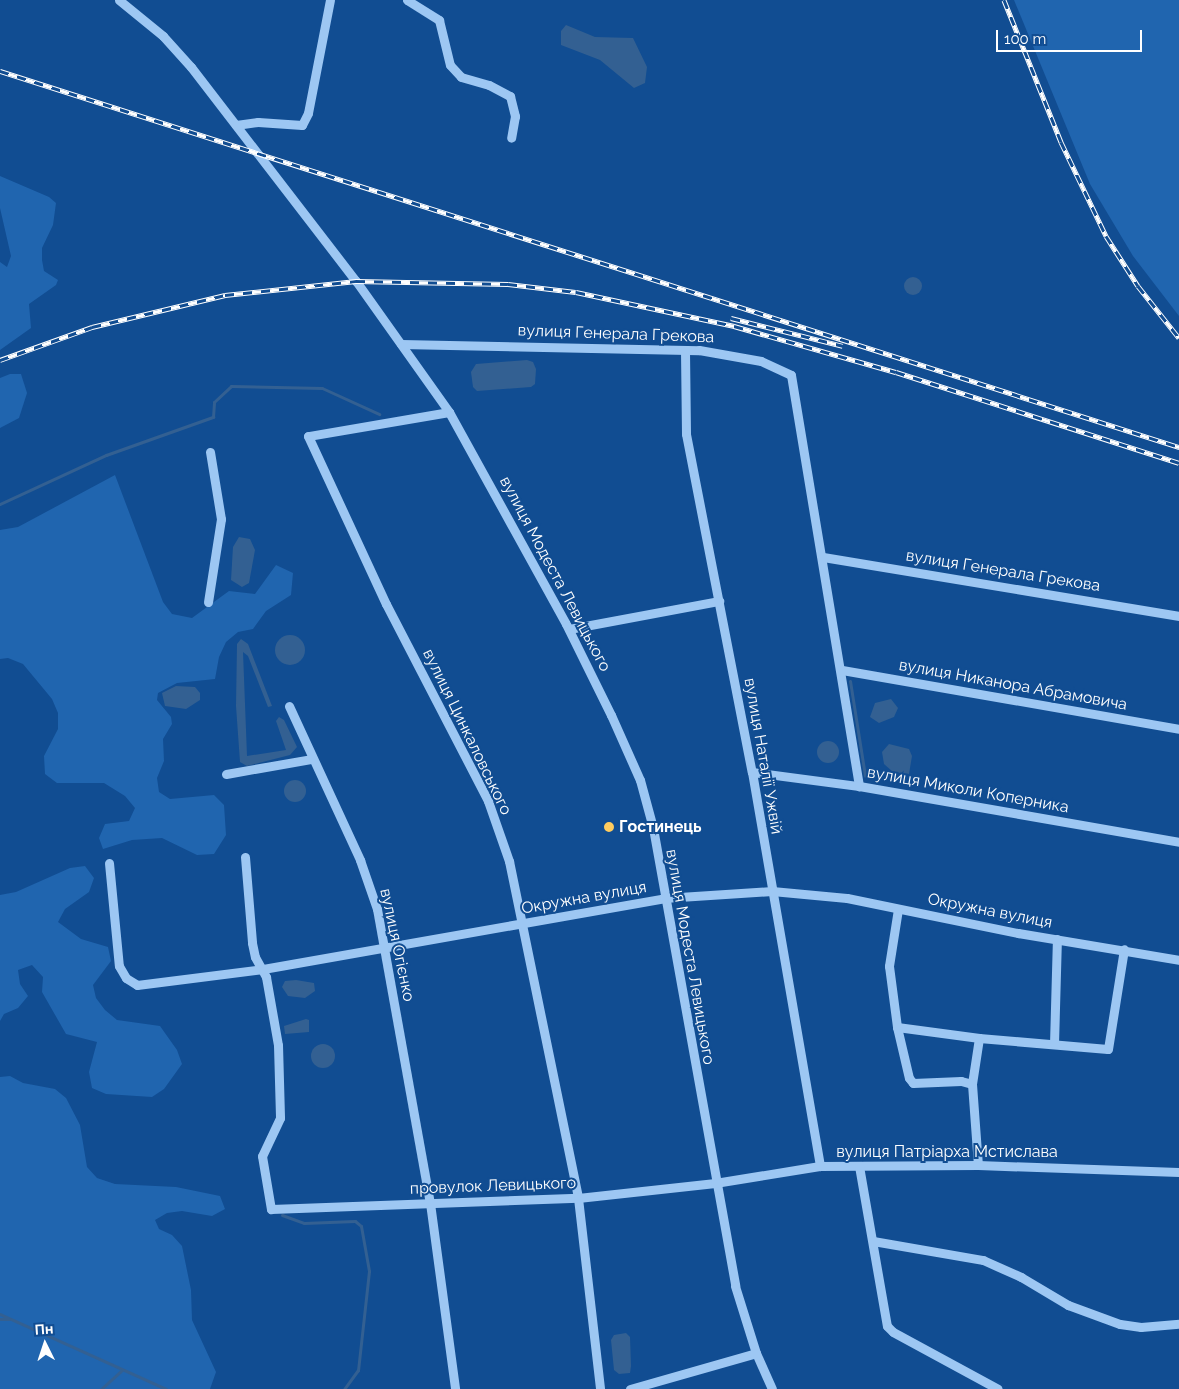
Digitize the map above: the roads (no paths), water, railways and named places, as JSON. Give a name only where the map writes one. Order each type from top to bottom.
[{"type":"street","points":[[119,0],[163,36],[236,125],[258,122],[302,124],[308,113],[330,0]]},
{"type":"street","points":[[408,0],[439,20],[450,65],[461,77],[489,85],[510,96],[515,116],[511,138]]},
{"type":"street","name":"вулиця Модеста Левицького","points":[[236,125],[402,344],[449,412],[569,629],[640,780],[652,828],[735,1286],[756,1352],[772,1389]]},
{"type":"street","name":"вулиця Генерала Грекова","points":[[402,344],[441,342],[698,350],[762,361],[791,375],[842,670],[859,786]]},
{"type":"street","name":"вулиця Наталії Ужвій","points":[[685,351],[686,434],[752,772],[820,1166]]},
{"type":"street","name":"вулиця Цинкаловського","points":[[449,412],[308,436],[386,604],[488,801],[508,861],[524,924],[578,1198],[600,1389]]},
{"type":"street","points":[[208,602],[221,519],[210,452]]},
{"type":"street","name":"вулиця Генерала Грекова","points":[[823,557],[1179,616]]},
{"type":"street","points":[[569,629],[718,601]]},
{"type":"street","name":"вулиця Никанора Абрамовича","points":[[842,670],[1179,730]]},
{"type":"street","name":"вулиця Огієнко","points":[[289,706],[311,759],[360,860],[377,909],[430,1203],[455,1389]]},
{"type":"street","points":[[226,774],[311,759]]},
{"type":"street","name":"вулиця Миколи Коперника","points":[[752,772],[859,786],[1179,842]]},
{"type":"street","points":[[245,857],[252,943],[262,968]]},
{"type":"street","name":"Окружна вулиця","points":[[109,863],[119,966],[126,978],[137,985],[153,985],[385,948],[664,898],[772,891],[847,898],[1057,939],[1179,960]]},
{"type":"street","points":[[898,909],[889,966],[897,1027],[909,1078],[913,1083],[961,1081],[972,1084]]},
{"type":"street","points":[[1054,1044],[1057,939]]},
{"type":"street","points":[[897,1027],[979,1038],[1108,1049],[1124,950]]},
{"type":"street","name":"провулок Левицького","points":[[262,968],[278,1045],[280,1094],[280,1118],[262,1156],[270,1209],[578,1198],[715,1183]]},
{"type":"street","points":[[978,1165],[972,1084],[979,1038]]},
{"type":"street","name":"вулиця Патріарха Мстислава","points":[[715,1183],[820,1166],[978,1165],[1179,1172]]},
{"type":"street","points":[[860,1166],[887,1326],[893,1332],[998,1389]]},
{"type":"street","points":[[873,1242],[983,1260],[1009,1270],[1068,1305],[1120,1324],[1141,1327],[1179,1324]]},
{"type":"street","points":[[630,1389],[756,1352]]},
{"type":"waterway","points":[[0,504],[106,455],[213,417],[214,402],[231,386],[322,388],[379,414]]},
{"type":"waterway","points":[[850,681],[865,776]]},
{"type":"waterway","points":[[282,1215],[304,1223],[355,1221],[361,1226],[369,1271],[358,1370],[344,1389]]},
{"type":"waterway","points":[[0,1314],[166,1389]]},
{"type":"waterway","points":[[0,1319],[9,1319]]},
{"type":"waterway","points":[[101,1389],[121,1371]]},
{"type":"railway","points":[[1004,0],[1061,142],[1106,236],[1138,286],[1179,338]]},
{"type":"railway","points":[[0,71],[1179,447]]},
{"type":"railway","points":[[0,360],[92,327],[225,295],[356,281],[508,284],[576,292],[734,326],[896,372],[1179,463]]},
{"type":"railway","points":[[731,318],[843,346]]},
{"type":"place","name":"Гостинець","points":[[609,827]]}]
